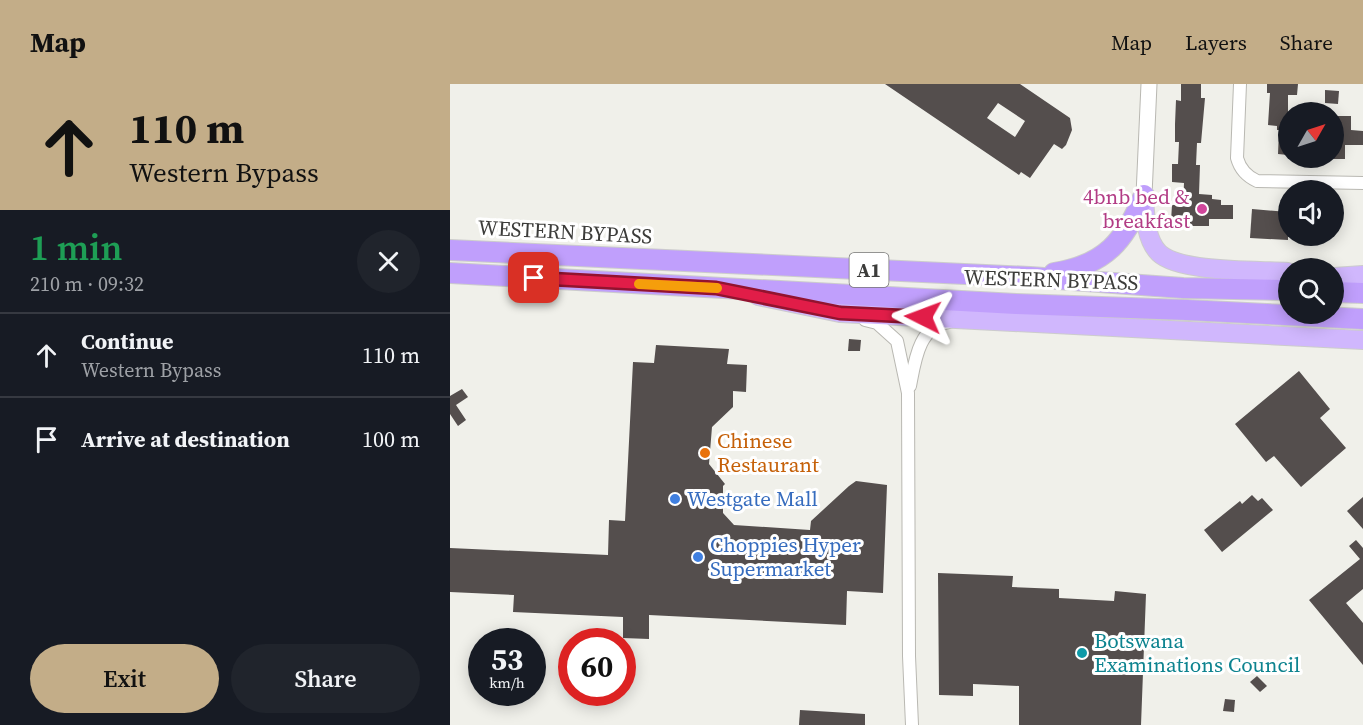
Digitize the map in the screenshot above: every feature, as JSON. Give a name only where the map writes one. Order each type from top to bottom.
[{"type":"highway","points":[[1030,277],[1085,265],[1106,254],[1134,220],[1144,195]]},
{"type":"highway","name":"WESTERN BYPASS","points":[[450,250],[1030,277],[1183,288],[1278,290]]},
{"type":"highway","name":"WESTERN BYPASS","points":[[450,273],[1016,304],[1363,319]]},
{"type":"highway","points":[[1344,292],[1363,293]]},
{"type":"main road","points":[[1144,195],[1150,237],[1159,253],[1176,262],[1195,267],[1278,271]]},
{"type":"main road","points":[[1220,287],[1278,282]]},
{"type":"main road","points":[[716,288],[840,313],[1363,340]]},
{"type":"street","points":[[1144,195],[1149,84]]},
{"type":"street","points":[[1240,84],[1237,158],[1239,165],[1249,177],[1257,181],[1363,183]]},
{"type":"street","points":[[840,313],[877,323],[897,341],[908,393],[909,656],[912,725]]},
{"type":"street","points":[[908,393],[919,348],[926,334],[940,323],[964,319]]},
{"type":"building","points":[[885,84],[1020,84],[1070,118],[1072,130],[1066,145],[1062,149],[1054,144],[1030,178],[1021,172],[1019,175]],"holes":[[[998,103],[1025,121],[1015,137],[987,118]]]},
{"type":"building","points":[[1181,84],[1201,84],[1201,98],[1205,98],[1201,143],[1197,143],[1196,165],[1200,165],[1199,194],[1212,195],[1212,199],[1221,200],[1221,205],[1233,205],[1233,219],[1209,219],[1209,226],[1190,226],[1190,221],[1171,221],[1172,205],[1183,205],[1184,183],[1172,182],[1172,164],[1178,164],[1179,142],[1175,142],[1175,124],[1176,100],[1181,101]]},
{"type":"building","points":[[1267,84],[1298,84],[1297,95],[1288,95],[1288,102],[1278,102],[1278,130],[1277,126],[1268,125],[1270,93],[1267,93]]},
{"type":"building","points":[[1325,90],[1339,91],[1338,102],[1325,102]]},
{"type":"building","points":[[1344,116],[1351,116],[1351,130],[1363,131],[1363,145],[1345,145],[1345,159]]},
{"type":"building","points":[[1252,209],[1278,211],[1278,239],[1250,238]]},
{"type":"building","points":[[849,339],[861,340],[860,351],[848,351]]},
{"type":"building","name":"Westgate Mall","points":[[656,345],[729,349],[727,364],[747,365],[746,392],[733,391],[733,407],[712,427],[709,464],[725,484],[723,486],[723,513],[734,525],[810,530],[811,521],[856,481],[887,485],[883,593],[847,591],[846,625],[649,615],[649,639],[636,638],[636,628],[623,628],[623,617],[513,612],[514,595],[450,592],[450,548],[608,555],[609,520],[625,521],[633,362],[654,363]]},
{"type":"building","points":[[1299,371],[1330,409],[1320,418],[1346,448],[1301,487],[1274,456],[1266,462],[1235,424]]},
{"type":"building","points":[[462,389],[468,397],[456,405],[466,420],[458,426],[450,414],[450,396]]},
{"type":"building","points":[[1252,495],[1258,501],[1262,498],[1273,510],[1222,552],[1204,530],[1240,501],[1242,504]]},
{"type":"building","points":[[1363,497],[1363,529],[1347,511]]},
{"type":"building","points":[[1356,540],[1363,548],[1363,589],[1346,603],[1363,623],[1363,665],[1309,600],[1360,559],[1349,546]]},
{"type":"building","name":"Botswana Examinations Council","points":[[938,573],[1013,576],[1012,587],[1059,589],[1059,598],[1114,601],[1115,591],[1146,594],[1141,725],[1019,725],[1019,686],[973,684],[973,696],[939,695]]},
{"type":"building","points":[[1257,676],[1267,686],[1260,692],[1250,682]]},
{"type":"building","points":[[1225,699],[1235,700],[1234,712],[1223,711]]},
{"type":"building","points":[[800,710],[865,714],[865,725],[799,725]]},
{"type":"slow traffic","points":[[639,284],[717,288]]},
{"type":"place","name":"4bnb bed & breakfast","points":[[1202,209]]},
{"type":"place","name":"Chinese Restaurant","points":[[705,453]]},
{"type":"place","name":"Westgate Mall","points":[[675,499]]},
{"type":"place","name":"Choppies Hyper Supermarket","points":[[698,557]]},
{"type":"place","name":"Botswana Examinations Council","points":[[1082,653]]},
{"type":"route","points":[[534,278],[716,288],[840,313],[923,317]]}]
